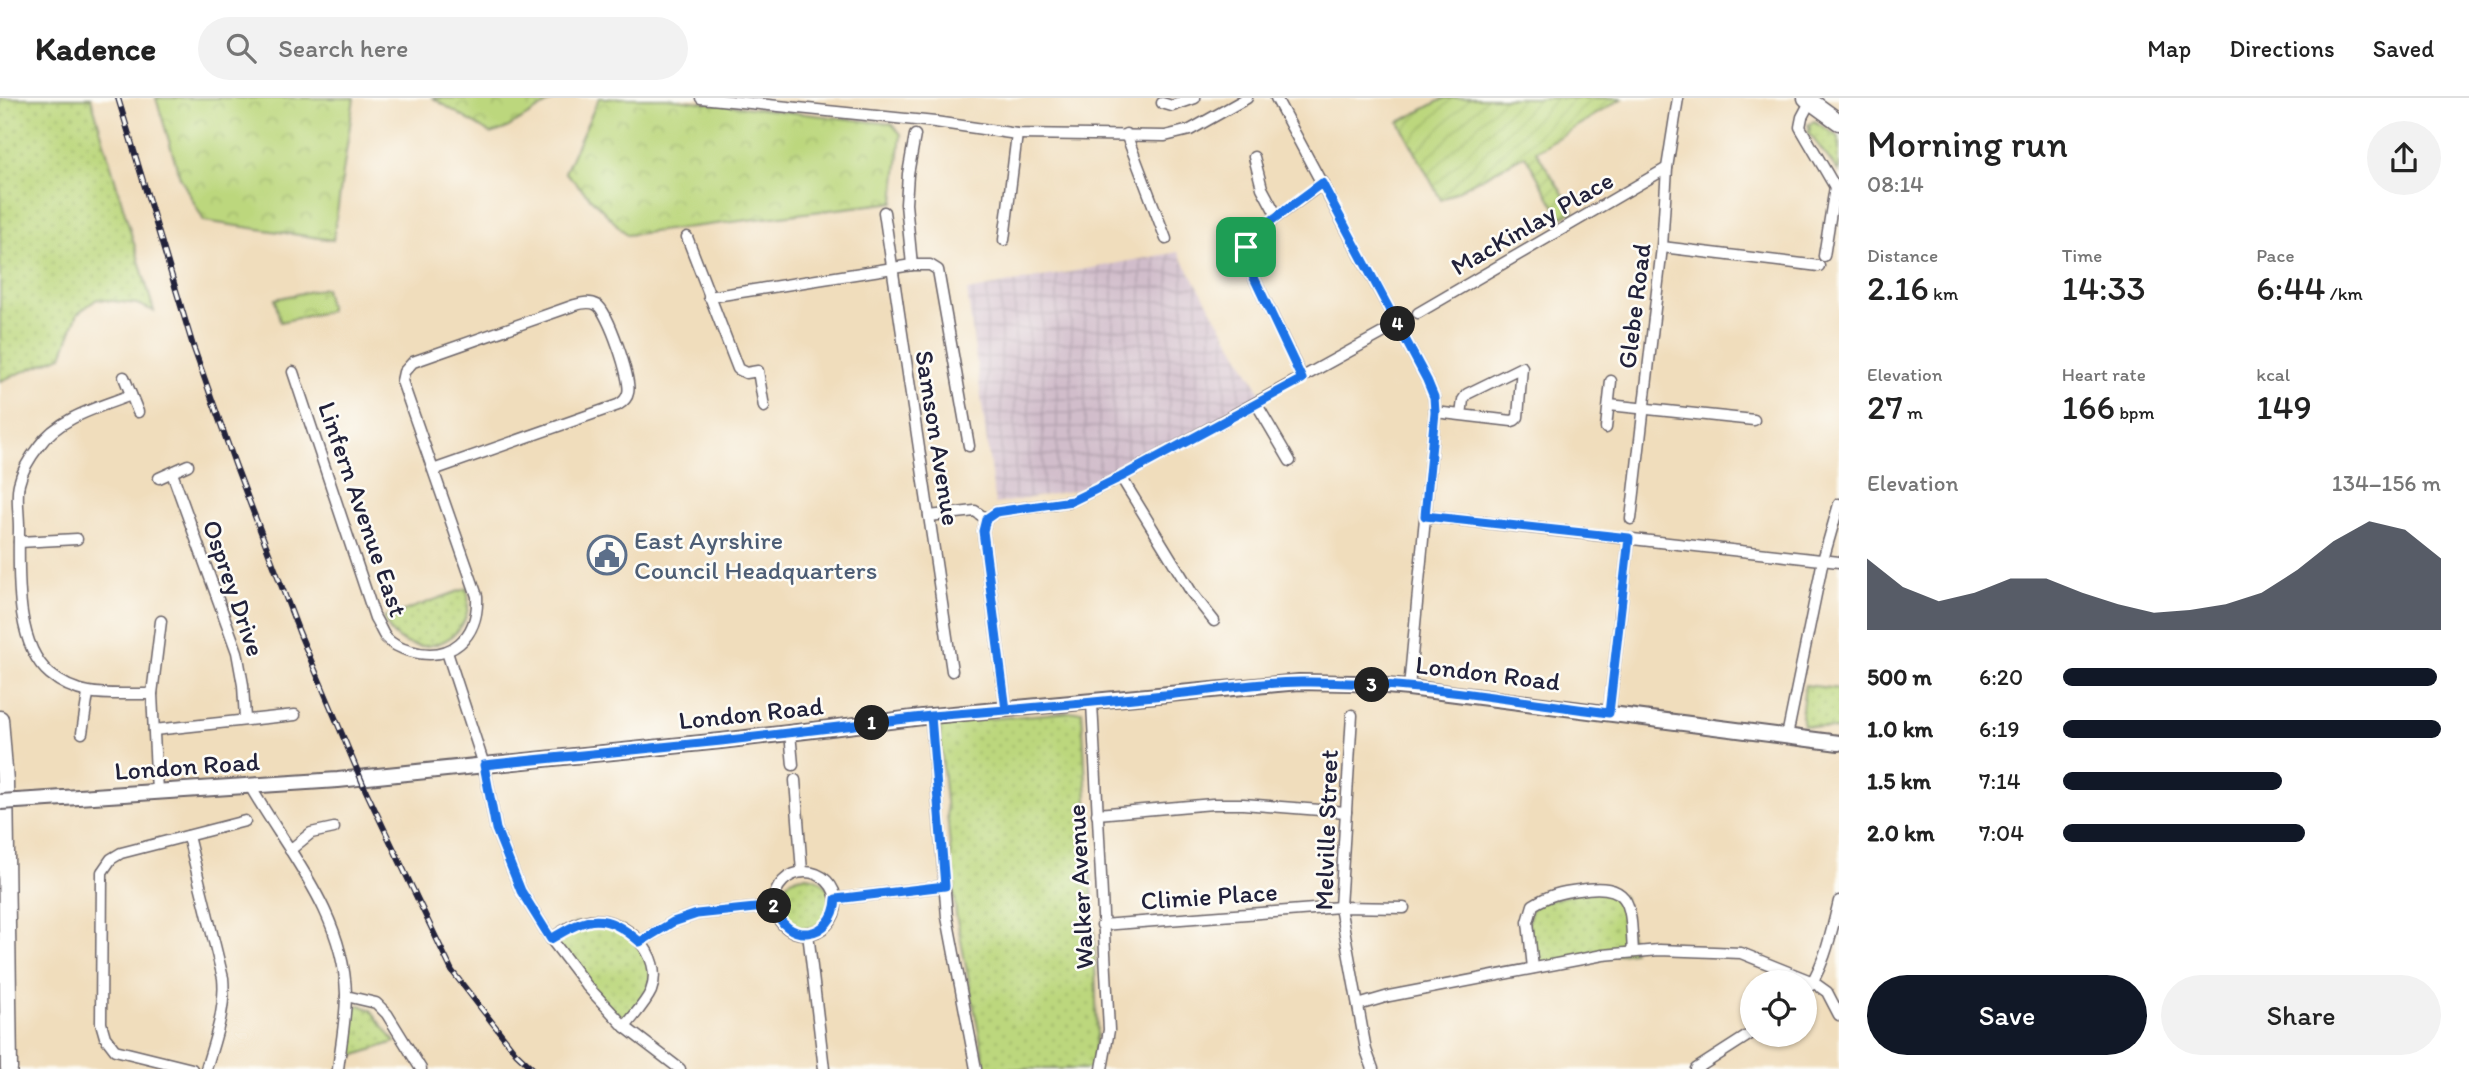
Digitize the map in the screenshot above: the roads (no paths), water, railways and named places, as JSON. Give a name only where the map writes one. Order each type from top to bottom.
[{"type":"main road","points":[[1808,100],[1839,122]]},
{"type":"main road","name":"London Road","points":[[0,802],[338,780],[931,716],[1299,682],[1409,688],[1839,743]]},
{"type":"main road","points":[[0,719],[5,782],[9,1069]]},
{"type":"street","points":[[701,98],[935,122],[1017,134],[1165,136],[1190,130],[1247,98]]},
{"type":"street","points":[[1162,103],[1172,106],[1195,98]]},
{"type":"street","points":[[1276,98],[1398,324],[1434,397],[1435,412],[1409,688]]},
{"type":"street","name":"Glebe Road","points":[[1631,519],[1662,247],[1667,168],[1678,98]]},
{"type":"street","points":[[1808,100],[1800,127],[1837,187],[1824,256]]},
{"type":"street","points":[[1004,240],[1017,134]]},
{"type":"street","points":[[1126,134],[1166,239]]},
{"type":"street","points":[[912,265],[906,204],[915,135]]},
{"type":"street","points":[[1254,157],[1262,188],[1277,216]]},
{"type":"street","name":"MacKinlay Place","points":[[1418,313],[1667,168]]},
{"type":"street","points":[[1302,379],[1248,265],[1246,247],[1260,229],[1322,183]]},
{"type":"street","name":"Samson Avenue","points":[[884,212],[952,671]]},
{"type":"street","points":[[687,237],[738,369],[746,373],[758,372],[764,407]]},
{"type":"street","points":[[1662,247],[1819,266]]},
{"type":"street","points":[[709,297],[891,268],[930,265],[938,270],[969,446]]},
{"type":"street","points":[[433,470],[624,401],[628,395],[629,384],[607,319],[598,305],[590,302],[575,305],[413,362],[404,372],[402,381],[433,470],[477,596],[478,614],[469,631],[459,644],[447,652],[484,765],[496,829],[521,891],[551,939],[587,986],[625,1027],[680,1069]]},
{"type":"street","points":[[929,516],[975,511],[986,519],[996,512],[1072,501],[1302,379],[1398,324]]},
{"type":"street","points":[[1435,412],[1461,415],[1516,420],[1522,367],[1467,394],[1463,400],[1461,415]]},
{"type":"street","name":"Linfern Avenue East","points":[[293,372],[375,618],[386,638],[403,649],[431,654],[447,652]]},
{"type":"street","points":[[124,377],[138,412]]},
{"type":"street","points":[[1606,428],[1611,381]]},
{"type":"street","points":[[131,395],[71,419],[39,444],[19,484],[19,569],[25,631],[38,662],[66,685],[88,694],[152,694]]},
{"type":"street","points":[[1256,403],[1290,461]]},
{"type":"street","points":[[1609,405],[1754,420]]},
{"type":"street","points":[[159,478],[188,465]]},
{"type":"street","name":"Osprey Drive","points":[[172,473],[237,652],[245,719]]},
{"type":"street","points":[[1121,477],[1192,593],[1214,621]]},
{"type":"street","points":[[1787,736],[1823,560],[1839,504]]},
{"type":"street","points":[[1425,516],[1839,562]]},
{"type":"street","name":"Samson Avenue","points":[[986,519],[983,531],[1006,710]]},
{"type":"street","points":[[1609,713],[1629,538]]},
{"type":"street","points":[[19,542],[77,539]]},
{"type":"street","points":[[156,792],[152,694],[161,621]]},
{"type":"street","points":[[82,733],[88,694]]},
{"type":"street","name":"Walker Avenue","points":[[1092,703],[1109,1030],[1102,1069]]},
{"type":"street","points":[[154,730],[295,715]]},
{"type":"street","name":"Melville Street","points":[[1352,715],[1340,907],[1366,1050],[1373,1069]]},
{"type":"street","points":[[931,716],[947,917],[976,1069]]},
{"type":"street","points":[[790,733],[793,765]]},
{"type":"street","points":[[795,780],[802,872]]},
{"type":"street","points":[[250,786],[316,889],[344,968],[346,996],[338,1069]]},
{"type":"street","points":[[1097,814],[1213,804],[1346,812]]},
{"type":"street","points":[[192,1069],[115,1050],[105,1037],[101,1023],[102,872],[111,859],[121,853],[245,821]]},
{"type":"street","points":[[290,850],[311,833],[334,828]]},
{"type":"street","points":[[187,836],[224,987],[222,1017],[206,1069]]},
{"type":"street","points":[[802,872],[811,872],[828,882],[836,899],[832,918],[818,931],[808,933],[790,930],[777,915],[774,906],[775,896],[784,880],[802,872]]},
{"type":"street","points":[[836,899],[945,886]]},
{"type":"street","points":[[1533,968],[1528,922],[1533,905],[1549,894],[1598,887],[1614,888],[1630,910],[1633,952]]},
{"type":"street","points":[[1817,972],[1829,944],[1839,901]]},
{"type":"street","points":[[640,942],[673,922],[697,914],[774,906]]},
{"type":"street","name":"Climie Place","points":[[1102,925],[1340,907],[1404,908]]},
{"type":"street","points":[[551,939],[576,923],[591,920],[622,926],[640,942],[648,954],[653,972],[652,989],[625,1027]]},
{"type":"street","points":[[808,933],[824,1069]]},
{"type":"street","points":[[1358,1005],[1389,996],[1533,968],[1633,952],[1659,950],[1741,953],[1783,970]]},
{"type":"street","points":[[1817,985],[1827,992],[1839,1015]]},
{"type":"street","points":[[346,996],[376,1003],[421,1069]]},
{"type":"street","points":[[1696,1069],[1740,1041]]},
{"type":"railway","points":[[118,98],[193,346],[235,464],[299,632],[366,791],[452,971],[516,1053],[533,1069]]},
{"type":"place","name":"East Ayrshire Council Headquarters","points":[[607,555]]}]
